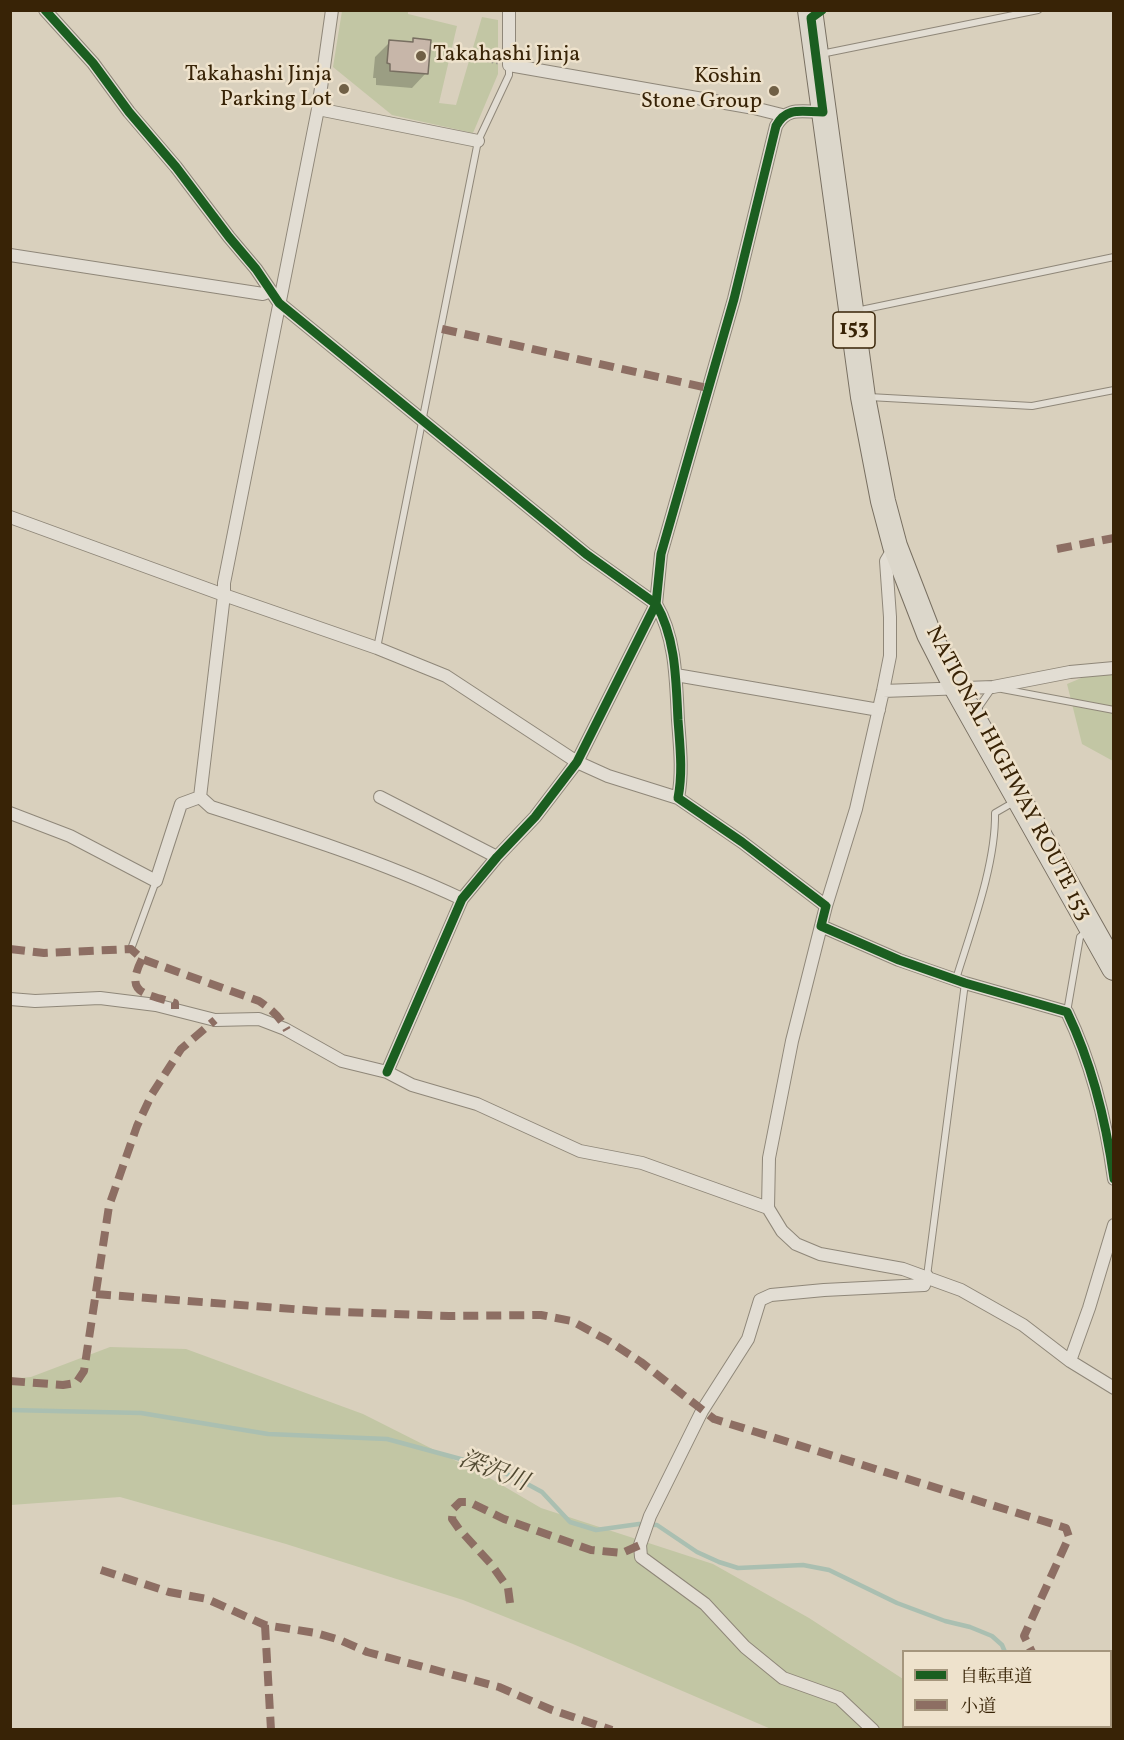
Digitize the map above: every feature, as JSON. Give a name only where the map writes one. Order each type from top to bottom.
[{"type":"highway","name":"NATIONAL HIGHWAY ROUTE 153","points":[[814,13],[823,112],[863,397],[883,501],[895,546],[930,634],[956,687],[1113,968]]},
{"type":"street","points":[[45,10],[93,63],[129,112],[176,167],[279,303],[586,554],[656,604],[663,615],[676,675],[682,777],[678,798]]},
{"type":"street","points":[[200,797],[224,583],[318,109],[332,10]]},
{"type":"street","points":[[509,10],[509,65],[754,108],[782,116]]},
{"type":"street","points":[[318,109],[478,141]]},
{"type":"street","points":[[387,1072],[462,899],[535,817],[577,762],[656,604],[661,554],[734,299],[776,126],[782,116],[788,112],[823,112]]},
{"type":"street","points":[[10,255],[263,294],[271,291]]},
{"type":"street","points":[[10,517],[377,648],[446,676],[577,762],[608,776],[678,798],[742,842],[826,906]]},
{"type":"street","points":[[895,546],[886,561],[890,656],[884,691],[856,809],[826,906],[792,1041],[769,1158],[768,1209],[782,1231],[796,1244],[820,1254],[903,1269],[961,1290],[1023,1325],[1070,1361],[1113,1388]]},
{"type":"street","points":[[884,691],[993,687],[1070,672],[1113,668]]},
{"type":"street","points":[[676,675],[879,710]]},
{"type":"street","points":[[10,813],[70,836],[156,881],[181,804],[200,797]]},
{"type":"street","points":[[200,797],[210,807],[351,852],[462,899]]},
{"type":"street","points":[[380,797],[497,857]]},
{"type":"street","points":[[821,926],[899,960],[960,982],[1067,1012],[1082,1044],[1108,1134],[1113,1179]]},
{"type":"street","points":[[10,999],[35,1001],[100,998],[156,1005],[215,1020],[259,1019],[285,1029],[342,1061],[387,1072],[412,1085],[477,1104],[580,1151],[642,1163],[768,1209]]},
{"type":"street","points":[[1070,1361],[1089,1308],[1113,1225]]},
{"type":"street","points":[[873,1730],[839,1698],[783,1678],[745,1647],[705,1604],[640,1557],[640,1545],[650,1516],[702,1411],[748,1339],[760,1300],[771,1295],[813,1291],[924,1285],[927,1276]]},
{"type":"lane","points":[[816,54],[1038,10]]},
{"type":"lane","points":[[377,648],[478,141],[509,75],[509,65]]},
{"type":"lane","points":[[851,312],[1113,257]]},
{"type":"lane","points":[[863,397],[1032,406],[1113,390]]},
{"type":"lane","points":[[972,716],[993,687],[1113,710]]},
{"type":"lane","points":[[927,1276],[960,982],[982,897],[995,828],[995,813],[1018,799]]},
{"type":"lane","points":[[131,949],[156,881]]},
{"type":"lane","points":[[1067,1012],[1080,937],[1091,929]]},
{"type":"path","points":[[452,54],[509,65]]},
{"type":"green space","points":[[342,11],[408,11],[408,14],[457,26],[439,103],[456,105],[482,17],[498,20],[498,74],[473,133],[392,115],[333,67]]},
{"type":"green space","points":[[1091,674],[1113,674],[1113,761],[1082,744],[1067,684]]},
{"type":"green space","points":[[110,1347],[186,1349],[363,1414],[488,1477],[541,1508],[713,1564],[809,1618],[902,1678],[902,1728],[995,1729],[771,1729],[573,1644],[463,1600],[286,1544],[120,1497],[11,1505],[11,1379],[31,1377]]},
{"type":"building","points":[[413,38],[431,40],[428,74],[390,71],[390,64],[387,63],[389,40],[413,42]]},
{"type":"waterway","name":"深沢川","points":[[10,1410],[141,1413],[268,1434],[387,1439],[490,1467],[518,1479],[542,1492],[570,1522],[596,1530],[639,1524],[657,1525],[697,1552],[738,1568],[803,1565],[829,1570],[897,1603],[992,1636],[1004,1650]]},
{"type":"marked path","points":[[442,329],[708,388]]},
{"type":"marked path","points":[[1057,549],[1114,538]]},
{"type":"marked path","points":[[10,949],[44,953],[131,949],[142,959],[259,1001],[275,1014],[287,1030]]},
{"type":"marked path","points":[[142,959],[135,980],[140,991],[175,1003],[175,1009]]},
{"type":"marked path","points":[[10,1381],[63,1385],[76,1383],[84,1371],[109,1206],[137,1126],[152,1094],[181,1049],[215,1020]]},
{"type":"marked path","points":[[96,1294],[319,1311],[449,1316],[541,1315],[572,1321],[641,1362],[714,1419],[1066,1528],[1069,1537],[1024,1636],[1031,1650]]},
{"type":"marked path","points":[[510,1603],[508,1588],[491,1564],[452,1519],[453,1509],[460,1502],[469,1502],[504,1519],[591,1550],[622,1553],[640,1545]]},
{"type":"marked path","points":[[101,1570],[169,1592],[207,1599],[265,1625],[316,1633],[340,1640],[367,1652],[499,1687],[552,1710],[612,1730]]},
{"type":"marked path","points":[[265,1625],[271,1730]]},
{"type":"cycle path","points":[[45,10],[93,63],[129,112],[176,167],[256,269],[279,303],[586,554],[656,604],[668,631],[674,660],[681,759],[678,798],[742,842],[826,906],[821,926],[899,960],[965,983],[1067,1012],[1084,1052],[1097,1093],[1114,1179]]},
{"type":"cycle path","points":[[387,1072],[462,899],[535,817],[577,762],[656,604],[661,554],[734,299],[776,126],[785,115],[790,113],[823,112],[811,18],[822,10]]},
{"type":"place","name":"Takahashi Jinja","points":[[421,56]]},
{"type":"place","name":"Takahashi Jinja Parking Lot","points":[[344,89]]},
{"type":"place","name":"Kōshin Stone Group","points":[[774,91]]}]
